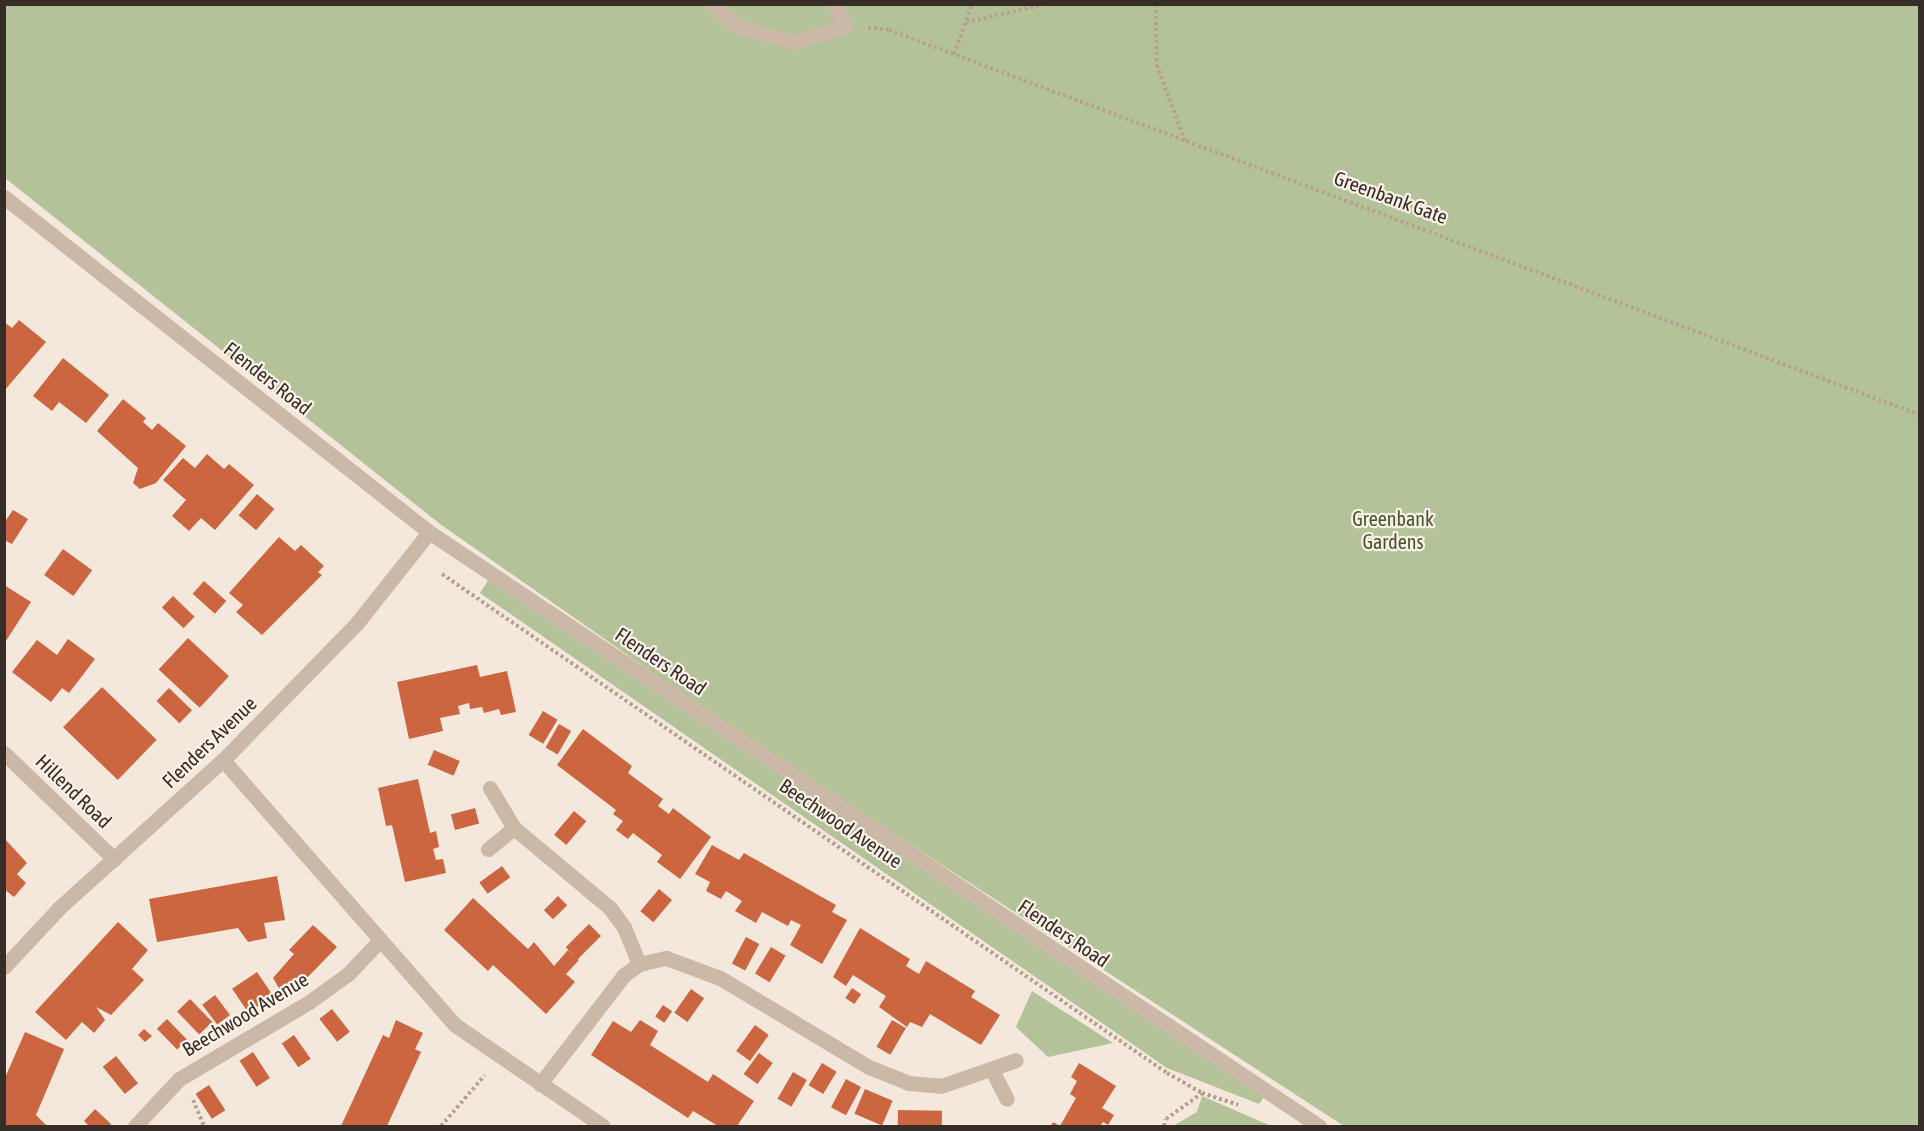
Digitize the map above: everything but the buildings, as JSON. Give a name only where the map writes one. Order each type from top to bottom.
[{"type":"street","points":[[712,4],[737,27],[794,42],[846,27],[834,4]]},
{"type":"street","name":"Flenders Road","points":[[4,197],[429,532],[1319,1126]]},
{"type":"street","name":"Flenders Avenue","points":[[4,967],[59,908],[223,760],[357,623],[414,555],[429,532]]},
{"type":"street","name":"Hillend Road","points":[[4,753],[114,859]]},
{"type":"street","points":[[223,760],[455,1025],[603,1126]]},
{"type":"street","points":[[490,788],[514,828],[610,908],[624,927],[639,964]]},
{"type":"street","points":[[488,849],[514,828]]},
{"type":"street","name":"Beechwood Avenue","points":[[135,1126],[179,1079],[309,1002],[348,974],[380,940]]},
{"type":"street","points":[[540,1084],[624,975],[639,964],[666,958],[691,965],[869,1067],[909,1083],[941,1086],[993,1072],[1016,1060]]},
{"type":"street","points":[[993,1072],[1007,1099]]},
{"type":"path","points":[[954,54],[972,4]]},
{"type":"path","points":[[966,22],[1047,4]]},
{"type":"path","points":[[1156,4],[1157,65],[1186,144]]},
{"type":"path","name":"Greenbank Gate","points":[[846,27],[889,30],[1186,144],[1920,415]]},
{"type":"path","name":"Beechwood Avenue","points":[[414,555],[1202,1093],[1166,1119],[1164,1126]]},
{"type":"path","points":[[441,1126],[499,1057]]},
{"type":"green space","name":"Greenbank Gardens","points":[[4,5],[1919,5],[1919,1126],[1344,1126],[742,735],[440,524],[5,178]]},
{"type":"green space","points":[[489,579],[1264,1097],[1259,1104],[1167,1068],[480,593]]},
{"type":"green space","points":[[1032,991],[1113,1043],[1048,1057],[1016,1027]]},
{"type":"green space","points":[[1202,1096],[1271,1126],[1173,1126],[1197,1112]]}]
